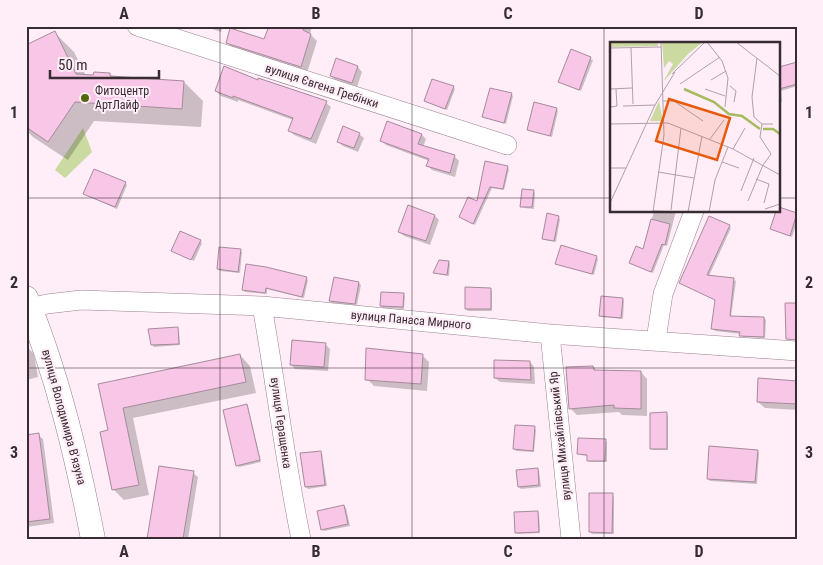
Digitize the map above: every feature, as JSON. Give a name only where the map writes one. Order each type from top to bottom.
[{"type":"main road","name":"вулиця Володимира В'язуна","points":[[28,305],[42,336],[78,464],[93,539]]},
{"type":"street","name":"вулиця Євгена Гребінки","points":[[138,26],[507,145]]},
{"type":"street","points":[[656,340],[663,294],[694,212]]},
{"type":"street","name":"вулиця Панаса Мирного","points":[[28,305],[81,300],[262,306],[550,334],[797,351]]},
{"type":"street","name":"вулиця Геращенка","points":[[262,306],[276,381],[290,486],[301,539]]},
{"type":"street","name":"вулиця Михайлівський Яр","points":[[550,334],[571,539]]},
{"type":"green space","points":[[83,128],[92,152],[65,178],[55,170]]},
{"type":"building","points":[[269,26],[304,26],[303,30],[311,34],[301,67],[226,43],[230,28],[264,39]]},
{"type":"building","points":[[55,31],[76,74],[110,73],[110,76],[184,81],[182,109],[75,102],[48,142],[26,127],[26,45]]},
{"type":"building","points":[[571,49],[591,57],[579,90],[558,82]]},
{"type":"building","points":[[336,58],[358,66],[352,83],[330,76]]},
{"type":"building","points":[[797,62],[797,84],[780,89],[780,67]]},
{"type":"building","points":[[224,66],[258,80],[258,78],[327,101],[311,139],[288,131],[293,118],[215,91]]},
{"type":"building","points":[[432,79],[454,86],[445,109],[424,101]]},
{"type":"building","points":[[490,88],[512,93],[504,123],[482,117]]},
{"type":"building","points":[[534,102],[557,108],[550,136],[527,130]]},
{"type":"building","points":[[387,121],[422,134],[418,144],[455,155],[450,173],[426,166],[429,159],[380,141]]},
{"type":"building","points":[[343,126],[360,133],[354,148],[337,142]]},
{"type":"building","points":[[485,161],[508,166],[503,189],[490,187],[473,224],[459,217],[468,197],[477,201]]},
{"type":"building","points":[[94,169],[126,182],[115,207],[83,194]]},
{"type":"building","points":[[522,189],[534,190],[532,207],[520,207]]},
{"type":"building","points":[[408,205],[435,215],[426,241],[398,232]]},
{"type":"building","points":[[780,207],[797,213],[790,236],[770,229],[776,212],[780,212]]},
{"type":"building","points":[[547,213],[559,216],[554,241],[542,239]]},
{"type":"building","points":[[709,216],[730,225],[707,275],[734,278],[730,316],[764,317],[764,337],[739,336],[740,332],[711,329],[715,300],[679,283]]},
{"type":"building","points":[[651,219],[670,224],[665,245],[662,244],[651,272],[629,263],[636,246],[643,249]]},
{"type":"building","points":[[180,231],[201,240],[191,260],[171,251]]},
{"type":"building","points":[[561,245],[597,256],[592,274],[555,264]]},
{"type":"building","points":[[219,247],[241,249],[238,272],[217,269]]},
{"type":"building","points":[[439,260],[449,261],[447,275],[433,273]]},
{"type":"building","points":[[246,264],[307,277],[302,297],[266,288],[265,293],[242,290]]},
{"type":"building","points":[[334,277],[359,282],[355,304],[329,301]]},
{"type":"building","points":[[465,287],[491,288],[491,309],[465,309]]},
{"type":"building","points":[[381,292],[404,293],[403,307],[380,306]]},
{"type":"building","points":[[601,296],[623,298],[621,318],[599,316]]},
{"type":"building","points":[[785,303],[797,303],[797,340],[786,339]]},
{"type":"building","points":[[178,327],[179,344],[151,345],[148,329]]},
{"type":"building","points":[[292,340],[326,343],[324,367],[290,365]]},
{"type":"building","points":[[366,348],[423,354],[421,384],[365,380]]},
{"type":"building","points":[[240,354],[246,382],[123,408],[139,485],[112,490],[100,432],[108,430],[98,384]]},
{"type":"building","points":[[494,360],[530,361],[531,380],[494,378]]},
{"type":"building","points":[[593,366],[594,370],[641,371],[641,409],[614,408],[614,405],[569,409],[566,367]]},
{"type":"building","points":[[758,378],[797,381],[797,404],[757,402]]},
{"type":"building","points":[[247,404],[260,460],[236,466],[223,410]]},
{"type":"building","points":[[667,412],[667,449],[650,449],[650,413]]},
{"type":"building","points":[[515,425],[535,426],[533,451],[513,449]]},
{"type":"building","points":[[39,433],[50,519],[26,522],[26,435]]},
{"type":"building","points":[[578,438],[606,439],[605,461],[587,461],[587,455],[577,454]]},
{"type":"building","points":[[709,446],[758,450],[755,482],[707,479]]},
{"type":"building","points":[[321,451],[325,485],[305,487],[300,453]]},
{"type":"building","points":[[159,466],[194,471],[183,539],[147,539]]},
{"type":"building","points":[[538,468],[539,485],[518,487],[516,470]]},
{"type":"building","points":[[589,493],[613,493],[612,533],[589,532]]},
{"type":"building","points":[[344,505],[348,524],[321,530],[317,511]]},
{"type":"building","points":[[538,511],[539,532],[515,533],[514,512]]},
{"type":"place","name":"Фитоцентр АртЛайф","points":[[85,98]]}]
